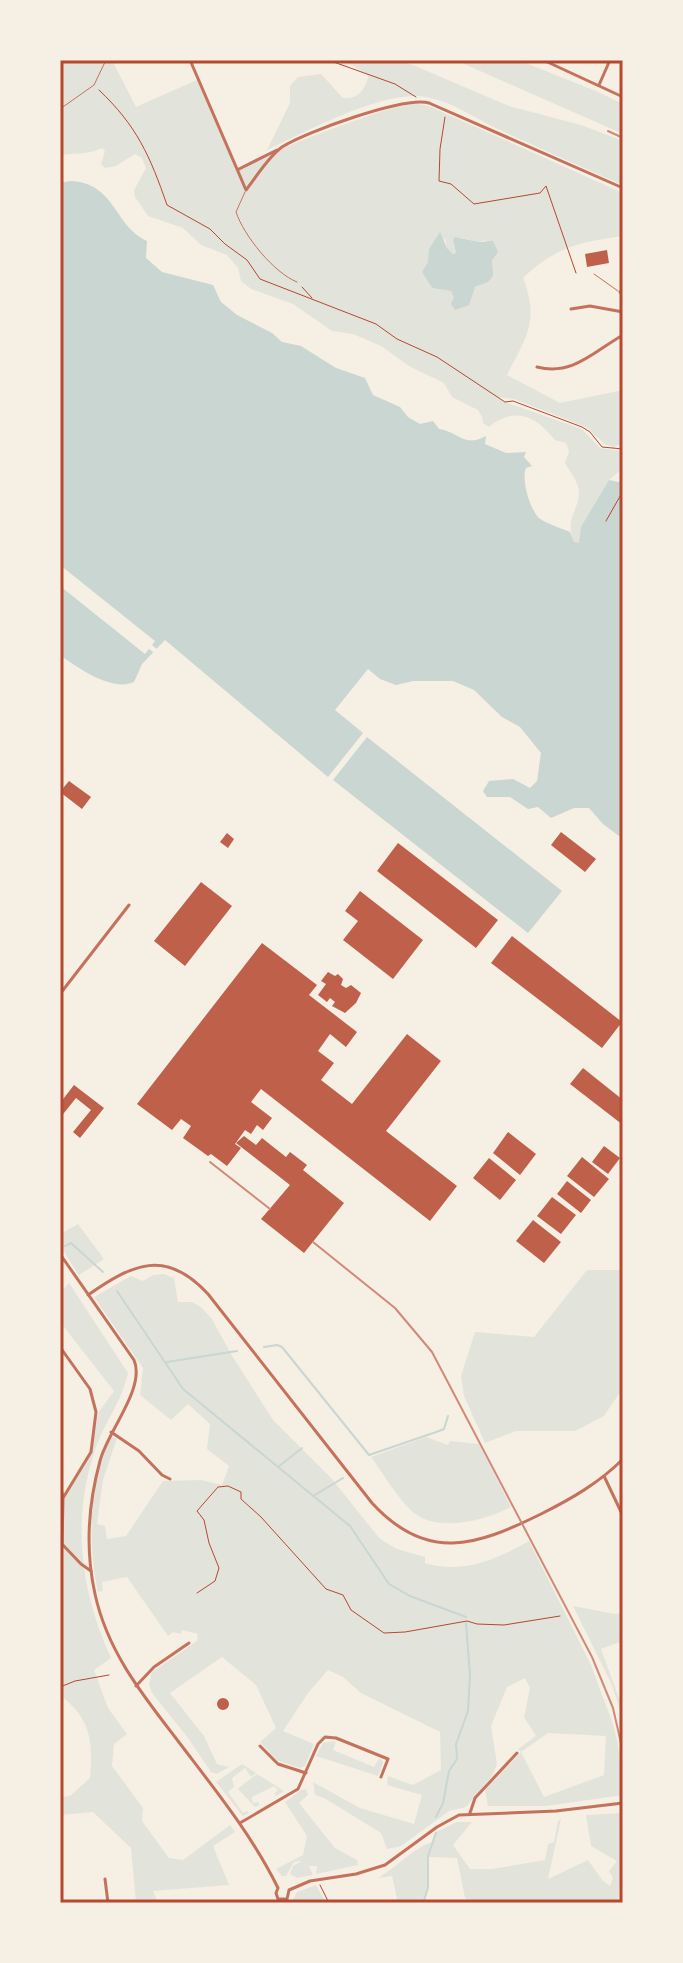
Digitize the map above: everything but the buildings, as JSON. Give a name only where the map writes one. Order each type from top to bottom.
[{"type":"street","points":[[190,60],[246,190]]},
{"type":"street","points":[[543,60],[623,97]]},
{"type":"street","points":[[599,85],[610,60]]},
{"type":"street","points":[[239,169],[280,148],[389,106],[421,101],[623,188]]},
{"type":"street","points":[[246,190],[280,148]]},
{"type":"street","points":[[571,309],[590,306],[623,312]]},
{"type":"street","points":[[537,367],[552,371],[567,369],[623,335]]},
{"type":"street","points":[[60,994],[129,905]]},
{"type":"street","points":[[60,1183],[60,1191]]},
{"type":"street","points":[[60,1254],[134,1360],[137,1374],[134,1388],[101,1458],[90,1515],[91,1571],[104,1623],[136,1686],[258,1850],[278,1888],[278,1899]]},
{"type":"street","points":[[88,1295],[117,1274],[136,1266],[161,1265],[190,1276],[208,1294],[372,1503],[390,1522],[419,1538],[453,1544],[486,1540],[572,1499],[623,1459]]},
{"type":"street","points":[[60,1347],[90,1389],[96,1412],[91,1452],[63,1498]]},
{"type":"street","points":[[111,1432],[139,1451],[170,1479]]},
{"type":"street","points":[[604,1476],[623,1516]]},
{"type":"street","points":[[60,1485],[63,1498],[61,1544],[91,1571]]},
{"type":"street","points":[[136,1686],[154,1667],[189,1643]]},
{"type":"street","points":[[240,1823],[293,1794],[306,1773],[319,1740],[331,1737],[388,1759],[381,1777]]},
{"type":"street","points":[[260,1746],[278,1764],[306,1773]]},
{"type":"street","points":[[470,1813],[475,1798],[517,1753]]},
{"type":"street","points":[[278,1888],[289,1890],[310,1881],[356,1874],[385,1865],[441,1824],[470,1813],[556,1811],[621,1804]]},
{"type":"street","points":[[105,1879],[108,1903]]},
{"type":"street","points":[[274,1903],[278,1899],[287,1899],[289,1890]]},
{"type":"lane","points":[[60,109],[94,85],[106,60]]},
{"type":"lane","points":[[246,190],[237,208],[240,222],[281,274],[297,282]]},
{"type":"lane","points":[[594,274],[622,293]]},
{"type":"path","points":[[328,60],[395,84],[421,101]]},
{"type":"path","points":[[94,85],[125,114],[153,164],[167,205],[210,229],[247,260],[260,279],[376,324],[397,339],[437,357],[505,402],[513,401],[582,427],[602,447],[623,449]]},
{"type":"path","points":[[446,111],[439,181],[451,184],[474,204],[540,193],[546,186],[576,273]]},
{"type":"path","points":[[297,282],[315,300]]},
{"type":"path","points":[[606,521],[623,491]]},
{"type":"path","points":[[197,1593],[215,1581],[219,1568],[204,1520],[197,1511],[218,1487],[228,1486],[241,1492],[241,1499],[326,1589],[343,1595],[351,1610],[384,1633],[467,1621],[504,1625],[560,1616]]},
{"type":"path","points":[[60,1687],[109,1675]]},
{"type":"path","points":[[319,1883],[329,1903]]},
{"type":"shaded area","points":[[60,60],[112,60],[136,107],[199,79],[239,169],[295,143],[376,113],[406,105],[423,105],[623,193],[623,236],[569,248],[546,259],[523,278],[530,317],[525,339],[507,375],[560,403],[623,390],[623,443],[614,447],[606,445],[586,427],[514,399],[498,397],[582,429],[600,448],[619,451],[623,468],[609,480],[579,543],[574,543],[571,534],[571,521],[579,492],[565,463],[569,451],[566,443],[555,440],[533,420],[517,415],[499,420],[489,427],[483,423],[478,410],[452,397],[444,383],[409,366],[381,346],[353,334],[332,331],[293,304],[251,289],[241,281],[238,268],[227,255],[201,245],[183,228],[148,216],[135,197],[134,190],[146,168],[142,158],[135,154],[116,166],[105,168],[101,164],[105,151],[102,148],[87,153],[60,155],[60,110],[64,108],[60,109]],"holes":[[[456,237],[479,242],[486,240],[488,282],[454,296],[451,291],[432,288],[422,272],[445,238],[447,248],[453,254],[456,253],[453,240]]]},
{"type":"shaded area","points":[[343,60],[401,60],[509,106],[581,125],[623,141],[623,185],[449,104],[427,97],[399,98],[360,108],[267,150],[290,103],[290,86],[298,77],[321,74],[343,98],[356,96],[362,91],[367,74]]},
{"type":"shaded area","points":[[455,60],[518,60],[596,91],[623,104],[623,134]]},
{"type":"shaded area","points":[[60,183],[85,183],[106,197],[127,225],[147,241],[146,258],[162,272],[213,285],[221,302],[237,315],[272,333],[282,342],[301,346],[336,368],[365,378],[373,395],[400,407],[408,417],[420,424],[433,421],[439,429],[467,440],[486,436],[485,444],[506,453],[526,452],[524,457],[532,466],[526,468],[525,479],[532,508],[542,520],[570,532],[574,542],[579,543],[581,527],[609,480],[623,483],[623,839],[589,808],[574,808],[551,818],[538,807],[528,809],[510,797],[487,797],[483,791],[489,781],[513,779],[530,788],[537,781],[541,753],[520,727],[502,717],[474,690],[453,681],[413,681],[396,685],[380,679],[368,669],[335,710],[363,733],[328,777],[165,640],[142,664],[134,682],[125,684],[96,677],[60,655]]},
{"type":"shaded area","points":[[440,232],[453,254],[456,253],[455,237],[479,242],[493,241],[498,252],[492,260],[493,276],[488,282],[475,287],[469,305],[455,310],[451,304],[454,297],[451,291],[432,288],[422,272],[428,262],[429,249]]},
{"type":"shaded area","points":[[367,737],[562,891],[528,933],[333,780]]},
{"type":"shaded area","points":[[78,1224],[104,1259],[79,1275],[60,1240],[60,1234]]},
{"type":"shaded area","points":[[587,1270],[623,1270],[623,1388],[604,1416],[575,1431],[516,1431],[485,1443],[464,1396],[461,1376],[475,1332],[534,1337]]},
{"type":"shaded area","points":[[164,1274],[174,1278],[178,1302],[192,1302],[212,1319],[273,1420],[332,1479],[380,1539],[397,1549],[425,1557],[425,1563],[453,1567],[492,1559],[529,1541],[591,1665],[613,1724],[623,1795],[546,1806],[488,1806],[485,1790],[521,1752],[518,1749],[536,1736],[524,1717],[530,1688],[525,1678],[507,1687],[491,1726],[497,1764],[492,1776],[466,1807],[449,1811],[401,1846],[387,1849],[381,1833],[315,1795],[313,1782],[360,1808],[414,1824],[422,1795],[387,1785],[388,1776],[413,1785],[441,1770],[440,1732],[361,1693],[343,1677],[328,1670],[308,1693],[283,1731],[314,1744],[305,1766],[300,1768],[277,1760],[260,1742],[276,1728],[256,1685],[222,1657],[170,1693],[204,1736],[217,1764],[229,1767],[217,1774],[211,1772],[152,1693],[149,1684],[152,1672],[197,1641],[198,1634],[182,1630],[181,1634],[173,1632],[168,1636],[127,1577],[102,1582],[103,1591],[98,1592],[95,1574],[92,1534],[94,1493],[103,1454],[111,1438],[117,1438],[103,1480],[97,1524],[105,1526],[107,1539],[126,1536],[163,1481],[201,1480],[222,1485],[229,1466],[207,1449],[210,1424],[188,1404],[171,1420],[140,1395],[143,1368],[94,1297],[131,1276],[143,1281],[153,1275]],"holes":[[[548,1733],[606,1736],[604,1775],[544,1797],[521,1752]]]},
{"type":"shaded area","points":[[69,1283],[128,1373],[96,1447],[83,1501],[82,1554],[86,1580],[100,1632],[111,1658],[94,1670],[108,1708],[127,1734],[114,1744],[112,1766],[143,1808],[142,1821],[169,1858],[183,1860],[230,1825],[235,1832],[213,1846],[229,1885],[153,1891],[158,1903],[136,1903],[131,1848],[93,1812],[60,1815],[60,1797],[70,1796],[90,1778],[91,1753],[84,1722],[60,1695],[60,1494],[66,1495],[92,1451],[98,1413],[114,1391],[60,1322],[60,1293]]},
{"type":"shaded area","points":[[426,1437],[448,1445],[450,1441],[479,1444],[511,1507],[476,1520],[449,1523],[424,1519],[414,1513],[371,1457]]},
{"type":"shaded area","points":[[573,1606],[623,1613],[623,1641],[601,1649],[623,1709],[623,1732],[612,1685]]},
{"type":"shaded area","points":[[336,1742],[333,1750],[374,1767],[379,1759],[382,1760],[378,1776],[316,1756],[323,1743]]},
{"type":"shaded area","points":[[242,1764],[256,1773],[251,1777],[245,1768],[232,1778],[234,1787],[228,1792],[243,1813],[249,1813],[243,1816],[216,1782]]},
{"type":"shaded area","points":[[257,1774],[284,1791],[276,1796],[274,1794],[278,1790],[274,1786],[252,1797],[253,1803],[260,1805],[255,1807],[236,1790]]},
{"type":"shaded area","points":[[306,1789],[308,1795],[299,1803],[335,1848],[357,1860],[358,1865],[316,1874],[317,1866],[309,1866],[313,1875],[297,1878],[290,1874],[293,1866],[302,1861],[294,1862],[286,1876],[276,1869],[303,1855],[307,1836],[285,1802]]},
{"type":"shaded area","points":[[623,1813],[618,1903],[471,1903],[465,1898],[457,1858],[428,1857],[428,1888],[423,1903],[398,1903],[392,1876],[378,1878],[432,1842],[434,1833],[457,1822],[472,1822],[453,1845],[470,1869],[492,1869],[545,1860],[548,1844],[554,1842],[561,1819],[548,1879],[588,1860],[610,1886],[613,1878],[609,1871],[617,1861],[591,1846],[586,1815]]},
{"type":"shaded area","points":[[316,1885],[326,1903],[291,1903],[297,1892]]},
{"type":"pier","points":[[60,565],[155,641],[152,645],[157,649],[154,653],[149,649],[145,654],[60,586]]},
{"type":"waterway","points":[[65,1246],[71,1243],[103,1272]]},
{"type":"waterway","points":[[117,1291],[183,1389],[350,1526],[389,1584],[410,1596],[466,1617]]},
{"type":"waterway","points":[[264,1347],[282,1347],[369,1455],[444,1429],[448,1416]]},
{"type":"waterway","points":[[167,1362],[237,1351]]},
{"type":"waterway","points":[[278,1467],[302,1448]]},
{"type":"waterway","points":[[313,1496],[343,1478]]},
{"type":"waterway","points":[[436,1817],[443,1803],[449,1771],[457,1759],[456,1744],[468,1711],[470,1675],[466,1623]]},
{"type":"waterway","points":[[423,1903],[428,1888],[428,1856],[436,1833]]},
{"type":"railway","points":[[608,131],[623,138]]},
{"type":"railway","points":[[210,1162],[270,1209]]},
{"type":"railway","points":[[313,1242],[395,1308],[432,1352],[592,1657],[613,1708],[623,1752]]},
{"type":"railway","points":[[622,1903],[623,1883]]}]
